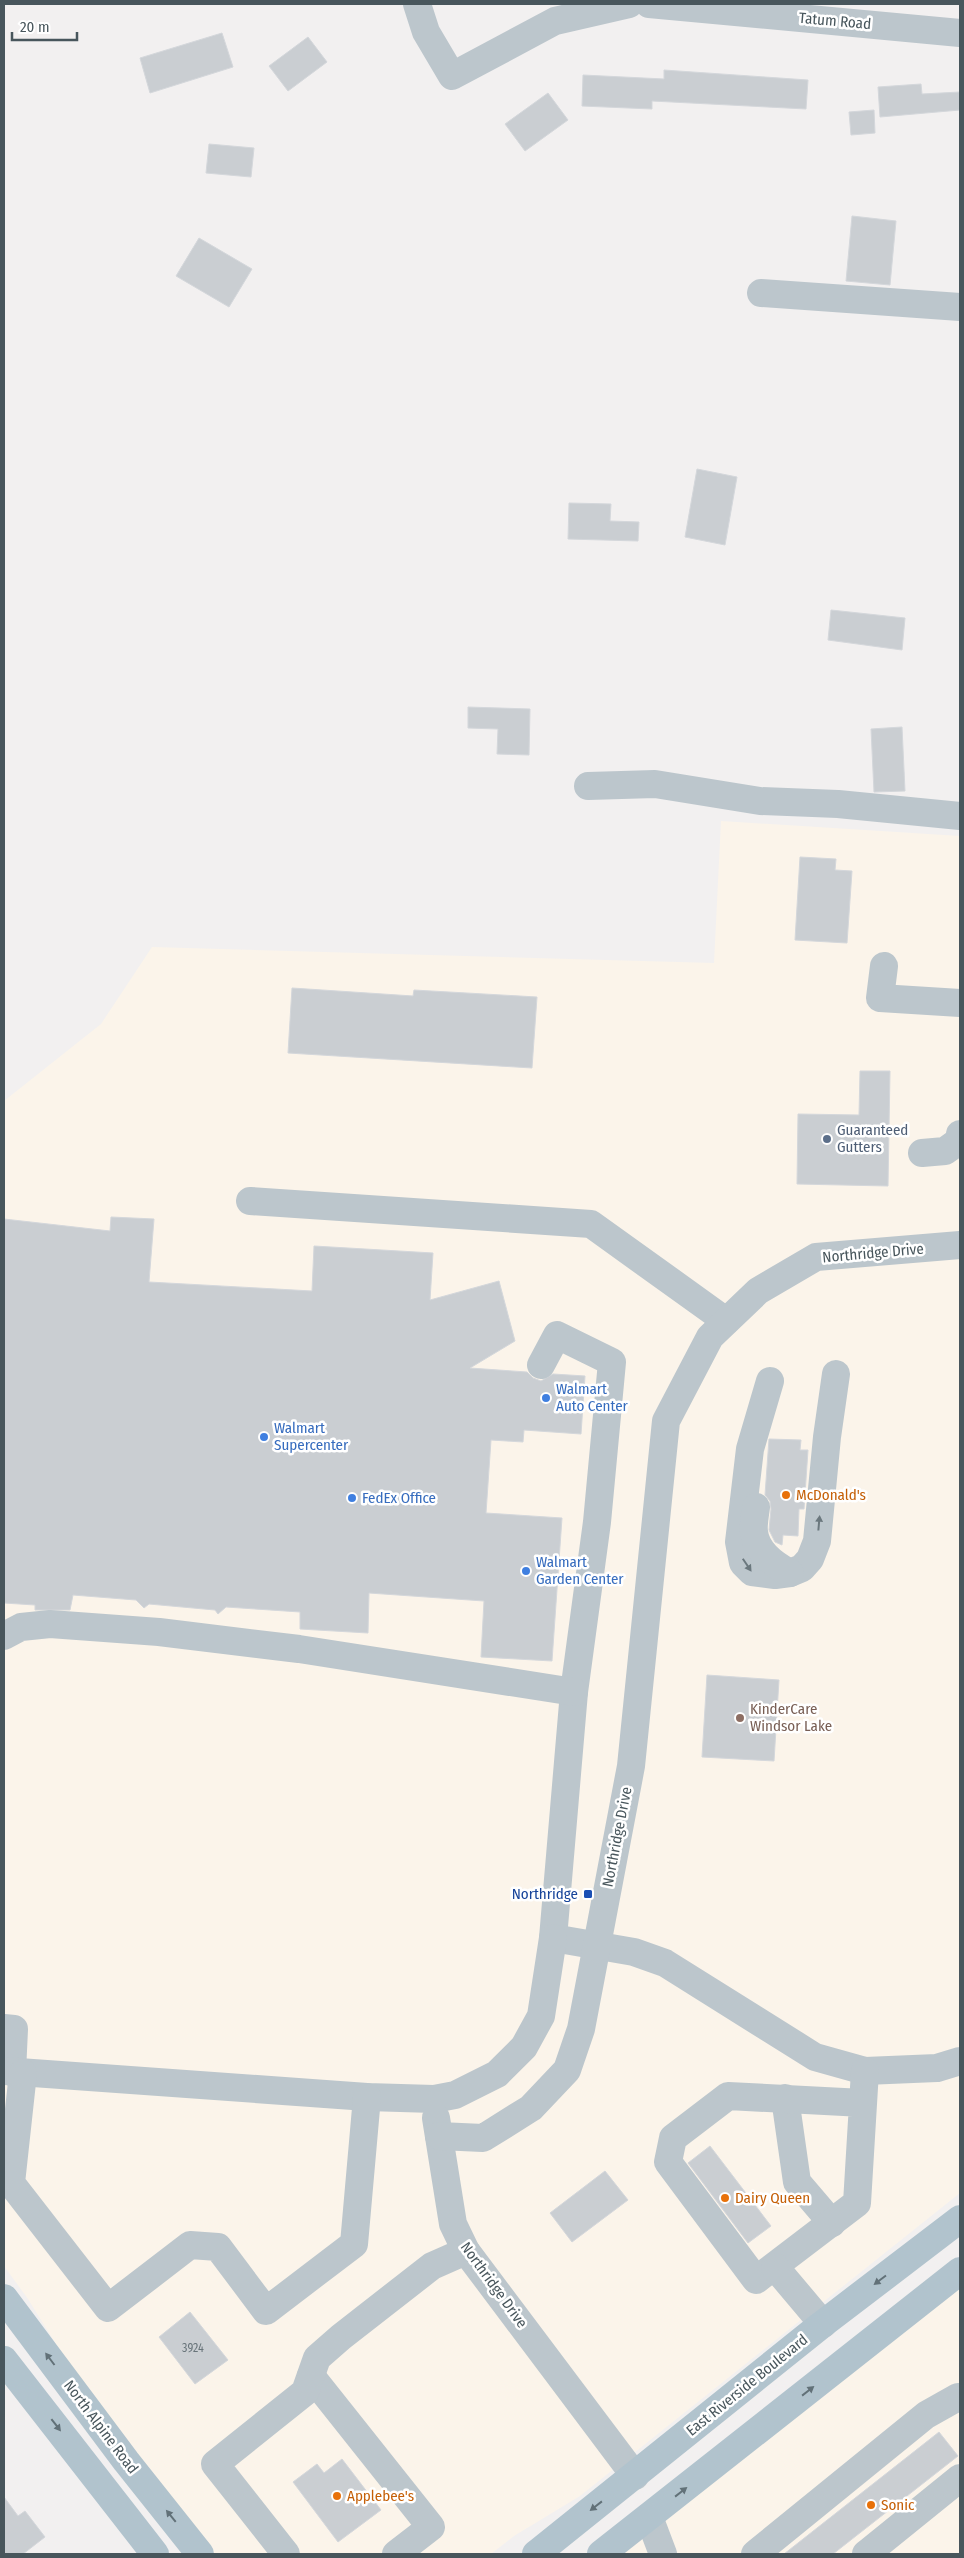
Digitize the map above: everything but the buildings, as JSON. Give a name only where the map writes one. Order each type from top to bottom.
[{"type":"main road","points":[[908,2259],[960,2207]]},
{"type":"main road","name":"East Riverside Boulevard","points":[[536,2554],[823,2324],[960,2219]]},
{"type":"main road","points":[[601,2554],[956,2274]]},
{"type":"main road","name":"North Alpine Road","points":[[4,2298],[126,2460],[200,2554]]},
{"type":"main road","points":[[4,2360],[155,2554]]},
{"type":"main road","points":[[100,2481],[126,2460]]},
{"type":"street","points":[[417,4],[426,32],[452,76],[555,21],[629,4]]},
{"type":"street","name":"Tatum Road","points":[[649,4],[960,33]]},
{"type":"street","points":[[761,293],[960,307]]},
{"type":"street","points":[[588,786],[655,784],[760,801],[838,804],[960,816]]},
{"type":"street","points":[[884,966],[880,998],[960,1003]]},
{"type":"street","points":[[922,1154],[945,1151],[959,1142],[960,1134]]},
{"type":"street","points":[[250,1202],[591,1224],[726,1321]]},
{"type":"street","name":"Northridge Drive","points":[[635,2476],[466,2251],[453,2224],[439,2136],[484,2138],[531,2108],[566,2070],[581,2029],[631,1766],[666,1421],[710,1337],[758,1291],[816,1258],[960,1245]]},
{"type":"street","points":[[13,2072],[367,2097],[434,2099],[455,2095],[497,2074],[524,2047],[541,2016],[553,1938],[574,1692],[597,1522],[612,1362],[557,1335],[540,1364]]},
{"type":"street","points":[[770,1381],[750,1449],[739,1542],[744,1563],[752,1572],[775,1575],[790,1573],[802,1568],[810,1559],[817,1541],[826,1437],[836,1374]]},
{"type":"street","points":[[4,1636],[21,1627],[50,1624],[159,1632],[299,1649],[574,1692]]},
{"type":"street","points":[[553,1938],[596,1947],[634,1952],[665,1963],[815,2057],[865,2071],[937,2068],[960,2061]]},
{"type":"street","points":[[4,2028],[14,2029],[11,2182],[108,2308],[190,2245],[218,2247],[266,2311],[354,2244],[367,2097]]},
{"type":"street","points":[[863,2103],[728,2096],[673,2138],[668,2162],[756,2280],[858,2203],[865,2071]]},
{"type":"street","points":[[785,2098],[797,2182],[832,2223]]},
{"type":"street","points":[[434,2099],[439,2136]]},
{"type":"street","points":[[286,2554],[215,2464],[305,2392],[317,2358],[341,2337],[432,2266],[466,2251]]},
{"type":"street","points":[[775,2267],[823,2324]]},
{"type":"street","points":[[310,2376],[431,2527],[396,2554]]},
{"type":"street","points":[[755,2554],[926,2416],[958,2397],[960,2398]]},
{"type":"street","points":[[866,2554],[960,2478]]},
{"type":"street","points":[[649,2517],[663,2554]]},
{"type":"shaded area","points":[[721,821],[960,836],[960,2193],[580,2496],[514,2536],[491,2554],[214,2554],[128,2445],[59,2349],[28,2299],[4,2266],[4,1101],[101,1024],[152,947],[714,963]]},
{"type":"shaded area","points":[[960,2284],[960,2554],[615,2554]]},
{"type":"place","name":"Guaranteed Gutters","points":[[827,1139]]},
{"type":"place","name":"Walmart Auto Center","points":[[546,1398]]},
{"type":"place","name":"Walmart Supercenter","points":[[264,1437]]},
{"type":"place","name":"McDonald's","points":[[786,1495]]},
{"type":"place","name":"FedEx Office","points":[[352,1498]]},
{"type":"place","name":"Walmart Garden Center","points":[[526,1571]]},
{"type":"place","name":"KinderCare Windsor Lake","points":[[740,1718]]},
{"type":"place","name":"Northridge","points":[[588,1894]]},
{"type":"place","name":"Dairy Queen","points":[[725,2198]]},
{"type":"place","name":"Applebee's","points":[[337,2496]]},
{"type":"place","name":"Sonic","points":[[871,2505]]}]
